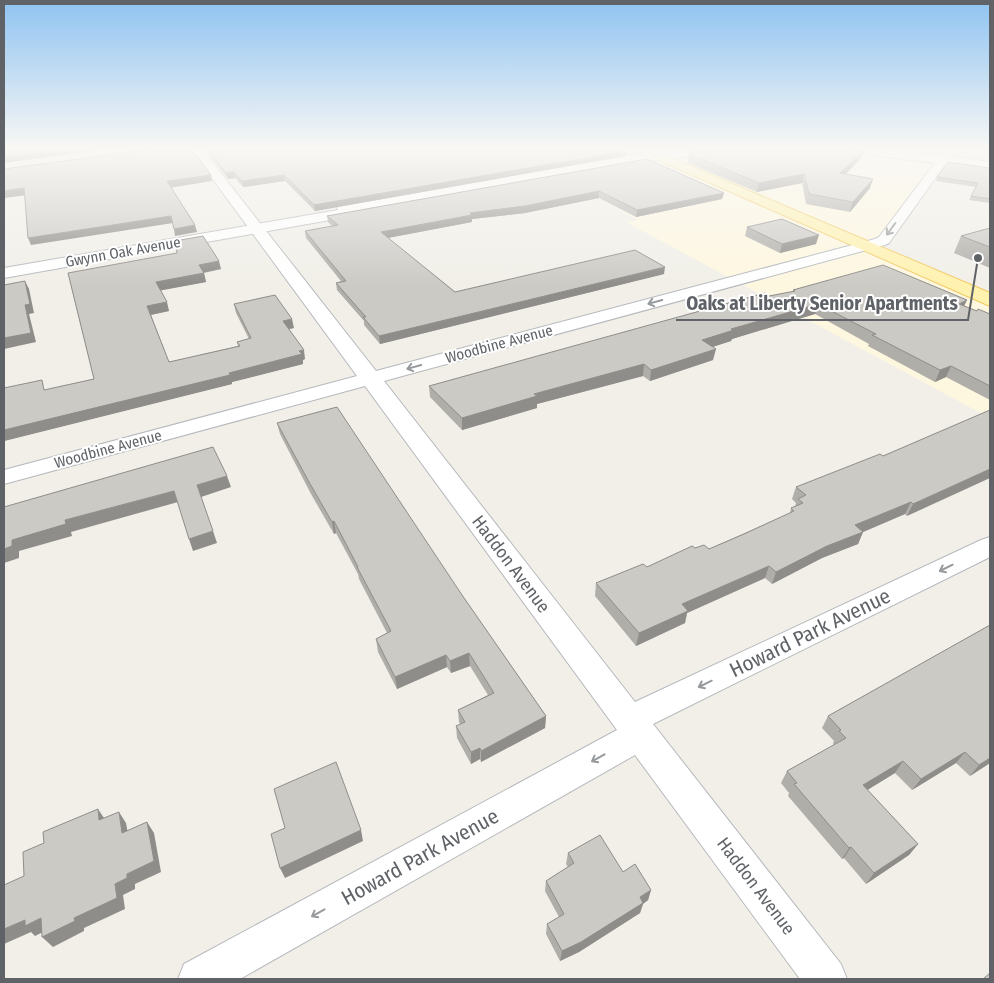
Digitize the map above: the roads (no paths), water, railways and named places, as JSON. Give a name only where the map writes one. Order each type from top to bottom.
[{"type":"main road","points":[[742,194],[990,300]]},
{"type":"street","name":"Haddon Avenue","points":[[231,194],[826,979]]},
{"type":"street","name":"Gwynn Oak Avenue","points":[[4,267],[445,194]]},
{"type":"street","name":"Woodbine Avenue","points":[[4,477],[884,240],[919,194]]},
{"type":"street","name":"Gwynn Oak Avenue","points":[[4,273],[255,226]]},
{"type":"street","name":"Howard Park Avenue","points":[[199,979],[635,727],[990,546]]},
{"type":"place","name":"Oaks at Liberty Senior Apartments","points":[[978,258]]}]
